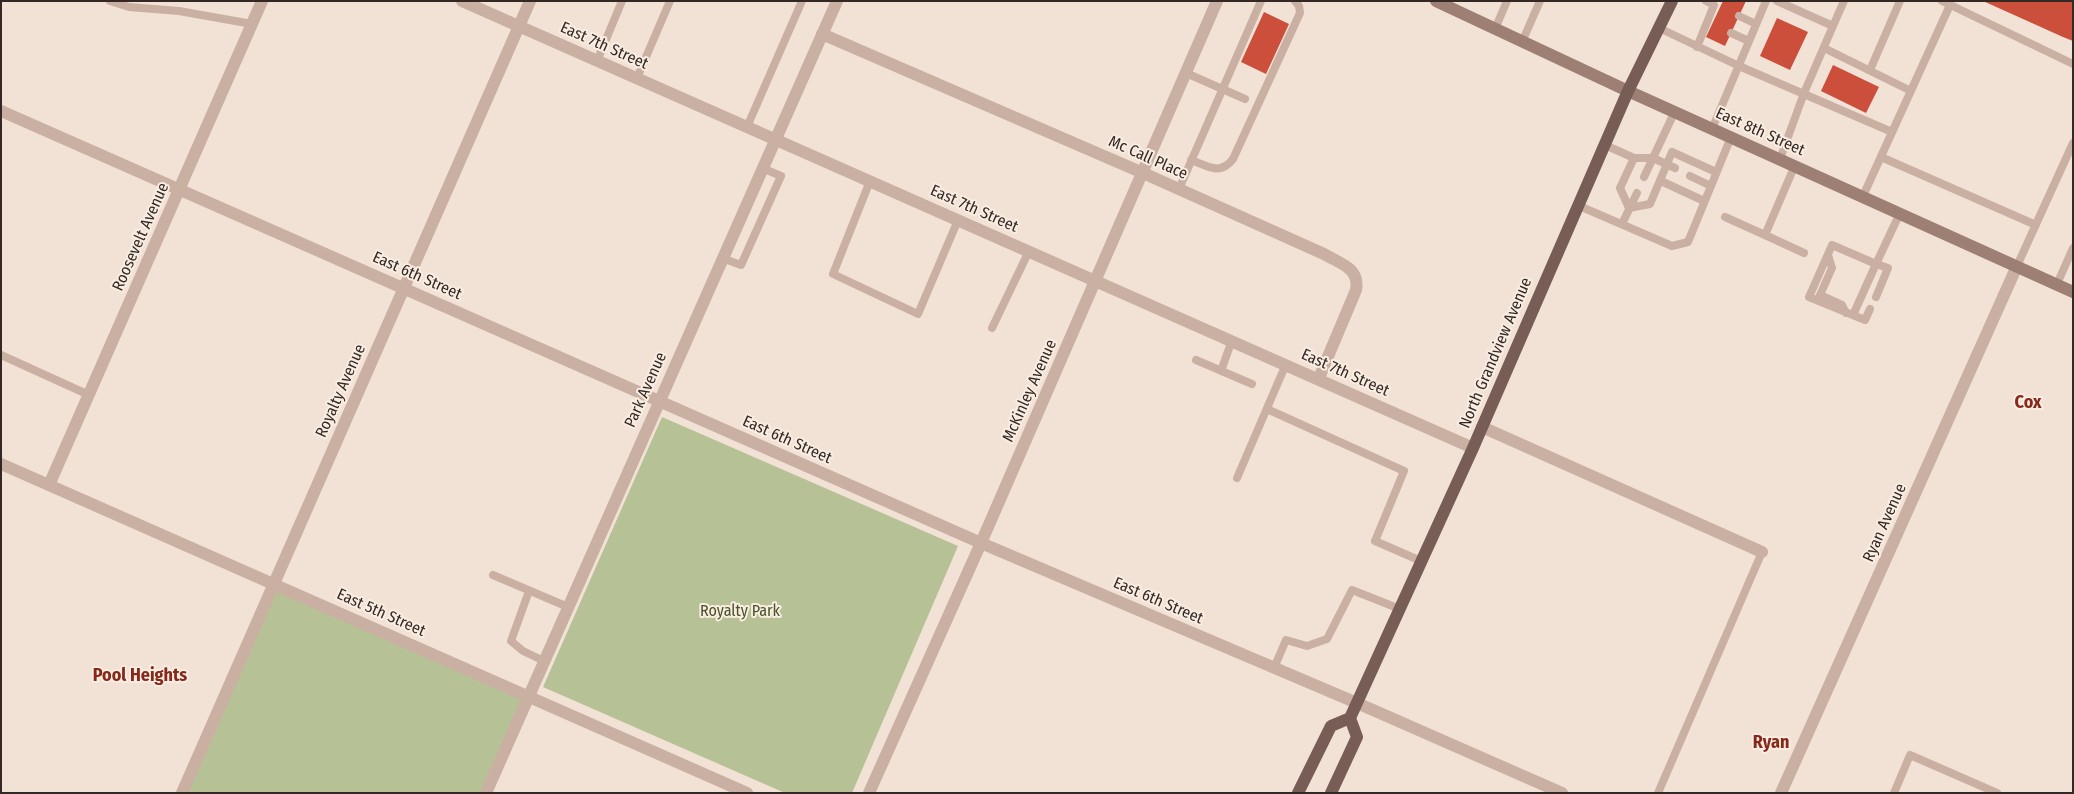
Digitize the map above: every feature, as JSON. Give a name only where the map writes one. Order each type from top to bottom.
[{"type":"main road","name":"East 8th Street","points":[[1436,1],[1628,91],[1796,165],[2073,292]]},
{"type":"main road","name":"North Grandview Avenue","points":[[1350,718],[1473,448],[1628,91],[1672,1]]},
{"type":"main road","points":[[1298,793],[1331,726],[1350,718],[1357,737],[1331,793]]},
{"type":"street","name":"Roosevelt Avenue","points":[[49,485],[262,1]]},
{"type":"street","name":"East 7th Street","points":[[462,1],[1319,378],[1473,448]]},
{"type":"street","name":"Royalty Avenue","points":[[182,793],[530,1]]},
{"type":"street","name":"McKinley Avenue","points":[[869,793],[981,543],[1217,1]]},
{"type":"street","name":"Park Avenue","points":[[486,793],[822,34],[833,2]]},
{"type":"street","name":"Mc Call Place","points":[[822,34],[1143,173],[1324,254],[1348,267],[1355,274],[1358,281],[1356,290],[1319,378]]},
{"type":"street","name":"East 6th Street","points":[[1,110],[981,543],[1357,703],[1562,793]]},
{"type":"street","name":"Ryan Avenue","points":[[1781,793],[2018,266]]},
{"type":"street","points":[[1482,427],[1762,552]]},
{"type":"street","name":"East 5th Street","points":[[1,464],[747,793]]},
{"type":"lane","points":[[110,1],[129,6],[179,11],[252,24]]},
{"type":"lane","points":[[597,60],[622,1]]},
{"type":"lane","points":[[637,78],[670,1]]},
{"type":"lane","points":[[747,127],[802,1]]},
{"type":"lane","points":[[1179,189],[1261,1]]},
{"type":"lane","points":[[1192,160],[1213,168],[1222,169],[1233,159],[1300,14],[1299,6],[1295,1]]},
{"type":"lane","points":[[1495,29],[1507,1]]},
{"type":"lane","points":[[1522,42],[1540,1]]},
{"type":"lane","points":[[1697,47],[1717,5],[1706,1]]},
{"type":"lane","points":[[1712,129],[1766,1]]},
{"type":"lane","points":[[1777,1],[1794,5],[1833,26]]},
{"type":"lane","points":[[1780,159],[1804,93],[1844,1]]},
{"type":"lane","points":[[1870,70],[1900,1]]},
{"type":"lane","points":[[1942,1],[2073,64]]},
{"type":"lane","points":[[1863,196],[1950,5]]},
{"type":"lane","points":[[1739,16],[1756,24]]},
{"type":"lane","points":[[1659,28],[1738,66],[1892,132]]},
{"type":"lane","points":[[1731,33],[1749,41]]},
{"type":"lane","points":[[1824,48],[1911,91]]},
{"type":"lane","points":[[1186,73],[1245,99]]},
{"type":"lane","points":[[1644,177],[1675,112]]},
{"type":"lane","points":[[1577,205],[1672,246],[1688,242],[1731,137]]},
{"type":"lane","points":[[1605,146],[1634,158],[1654,158],[1671,166]]},
{"type":"lane","points":[[2018,266],[2072,148]]},
{"type":"lane","points":[[1629,208],[1650,204],[1671,166],[1672,152],[1716,172]]},
{"type":"lane","points":[[1881,157],[2036,224]]},
{"type":"lane","points":[[1629,208],[1620,188],[1634,158]]},
{"type":"lane","points":[[1764,235],[1796,165]]},
{"type":"lane","points":[[722,258],[741,265],[781,176],[762,168]]},
{"type":"lane","points":[[1690,176],[1710,186]]},
{"type":"lane","points":[[870,181],[832,274],[918,314],[958,220]]},
{"type":"lane","points":[[1661,181],[1704,201]]},
{"type":"lane","points":[[1622,224],[1636,193]]},
{"type":"lane","points":[[1850,314],[1900,213]]},
{"type":"lane","points":[[1725,217],[1804,252]]},
{"type":"lane","points":[[1870,309],[1866,320],[1809,298],[1832,245],[1888,268],[1876,297]]},
{"type":"lane","points":[[2057,284],[2073,248]]},
{"type":"lane","points":[[992,328],[1028,251]]},
{"type":"lane","points":[[1221,371],[1232,340]]},
{"type":"lane","points":[[1,355],[88,395]]},
{"type":"lane","points":[[1196,360],[1252,384]]},
{"type":"lane","points":[[1237,478],[1286,364]]},
{"type":"lane","points":[[1267,408],[1404,470],[1375,541],[1421,561]]},
{"type":"lane","points":[[1658,793],[1762,552]]},
{"type":"lane","points":[[493,575],[568,607]]},
{"type":"lane","points":[[1274,668],[1286,640],[1307,646],[1327,639],[1352,590],[1400,609]]},
{"type":"lane","points":[[529,591],[511,641],[523,652],[544,661]]},
{"type":"lane","points":[[1894,793],[1910,756],[1997,793]]},
{"type":"green space","name":"Royalty Park","points":[[662,417],[958,546],[852,793],[785,793],[543,687]]},
{"type":"green space","points":[[274,584],[528,696],[486,793],[182,793]]},
{"type":"building","points":[[1723,1],[1746,1],[1725,46],[1706,37]]},
{"type":"building","points":[[1983,1],[2073,1],[2073,41],[2063,37]]},
{"type":"building","points":[[1264,12],[1289,24],[1266,74],[1241,62]]},
{"type":"building","points":[[1777,18],[1808,32],[1790,70],[1760,56]]},
{"type":"building","points":[[1833,65],[1879,87],[1866,113],[1821,91]]},
{"type":"district","name":"Cox","points":[[2028,403]]},
{"type":"district","name":"Pool Heights","points":[[140,676]]},
{"type":"district","name":"Ryan","points":[[1771,743]]}]
